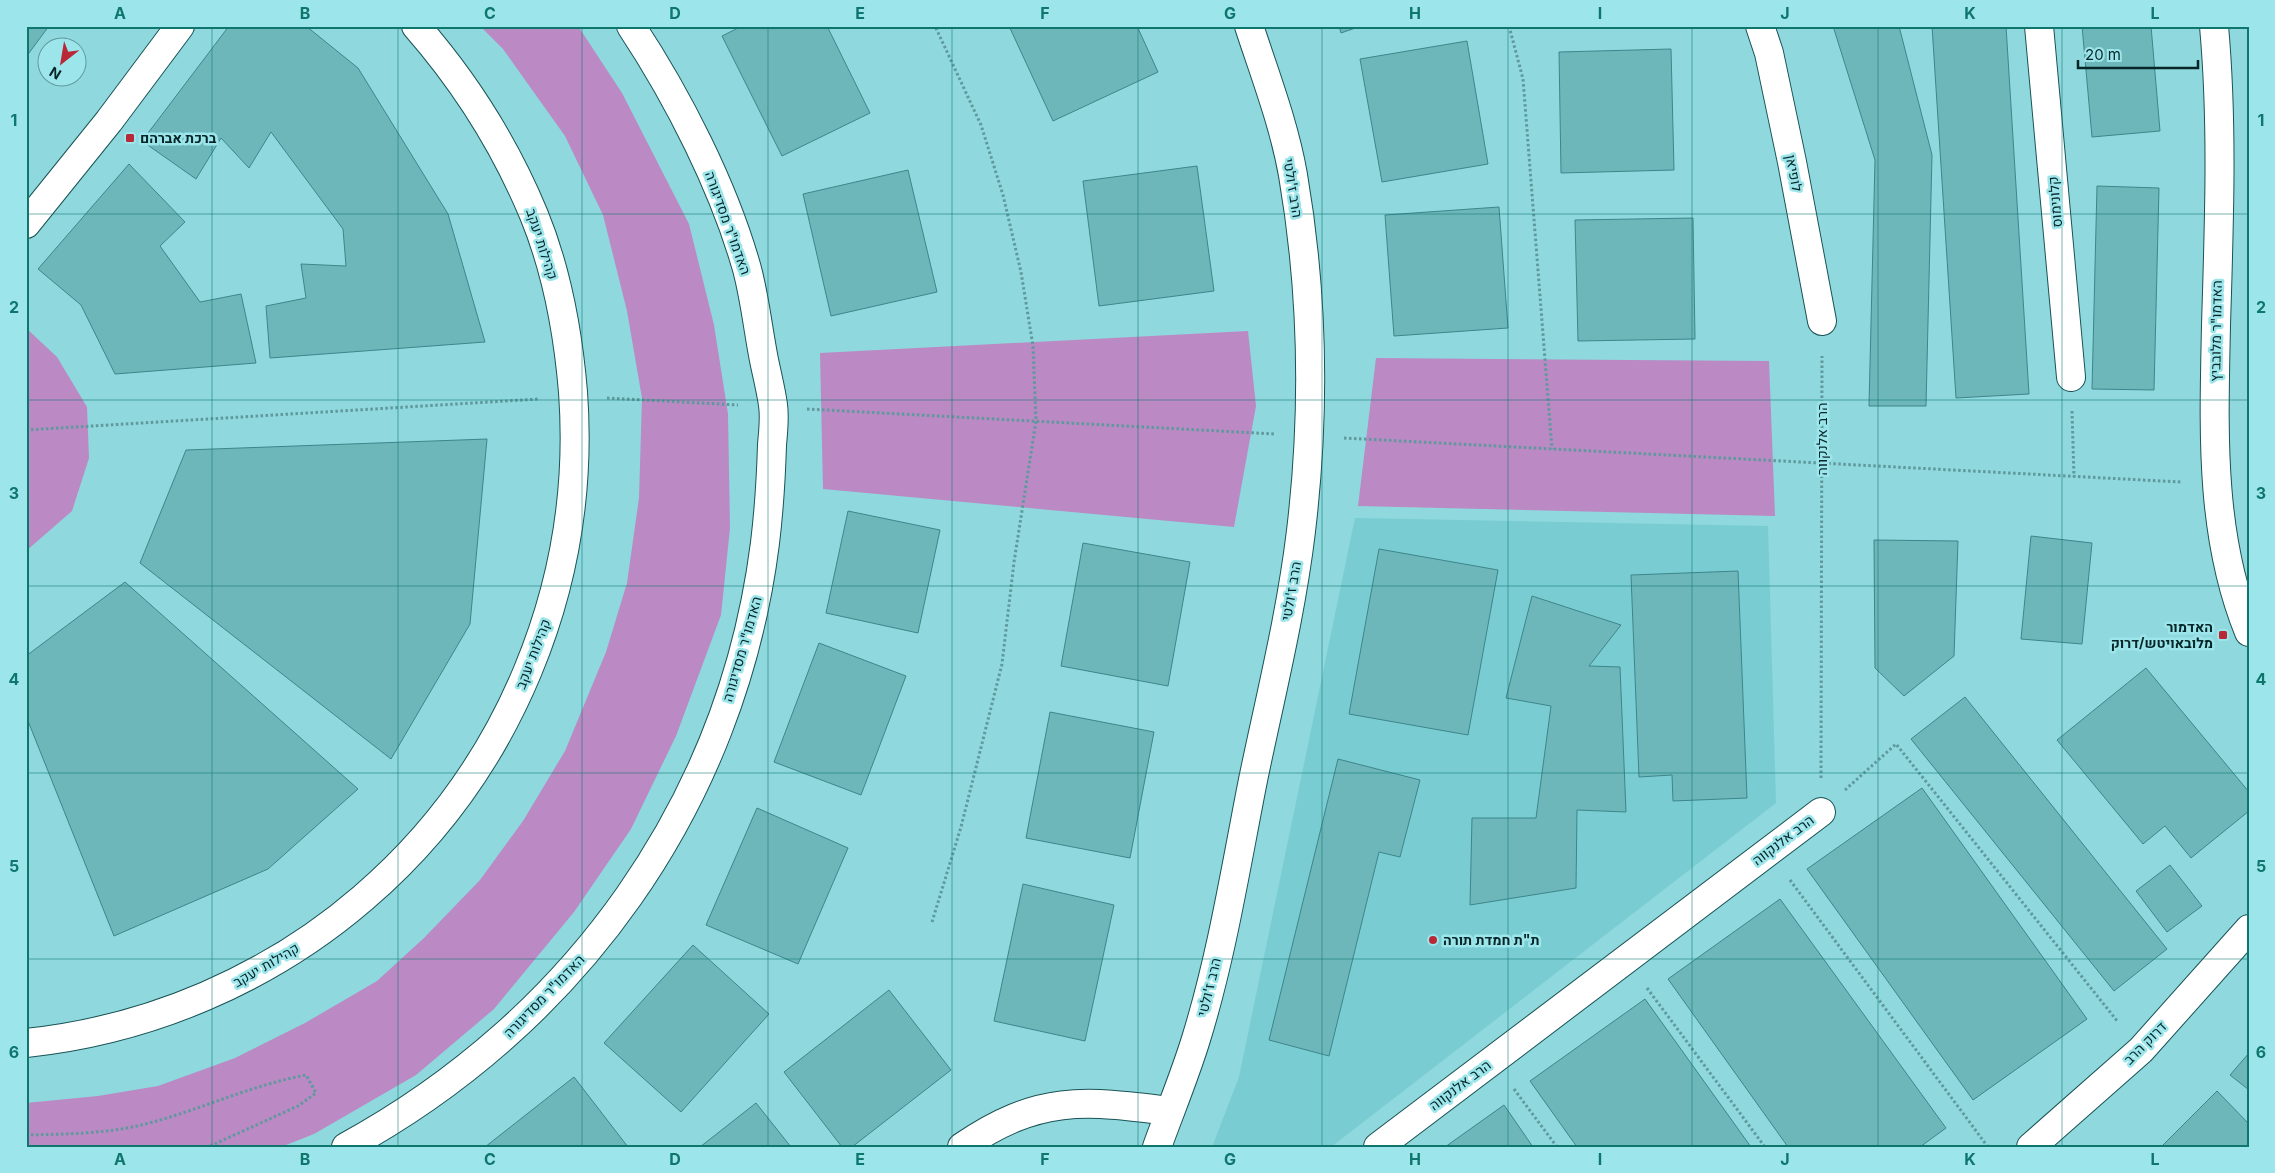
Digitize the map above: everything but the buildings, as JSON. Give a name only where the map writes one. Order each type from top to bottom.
[{"type":"street","points":[[26,224],[109,121],[180,26]]},
{"type":"street","name":"קהילות יעקב","points":[[26,1043],[104,1030],[178,1008],[227,987],[288,954],[338,919],[384,880],[415,849],[448,810],[480,764],[503,725],[534,658],[552,603],[565,549],[574,478],[576,434],[564,322],[553,273],[535,217],[510,162],[479,108],[439,52],[416,26]]},
{"type":"street","name":"האדמו\"ר מסדיגורה","points":[[346,1147],[392,1121],[459,1075],[518,1025],[561,982],[603,932],[647,870],[678,816],[717,731],[742,657],[759,584],[771,495],[774,407],[747,270],[721,198],[688,126],[651,57],[631,26]]},
{"type":"street","name":"הרב ז'ולטי","points":[[1157,1147],[1196,1038],[1214,974],[1287,615],[1301,532],[1309,436],[1311,375],[1308,321],[1302,243],[1293,174],[1277,111],[1249,26]]},
{"type":"street","name":"לופיאן","points":[[1760,26],[1769,53],[1822,321]]},
{"type":"street","name":"קלונימוס","points":[[2038,26],[2071,377]]},
{"type":"street","name":"האדמו\"ר מלובביץ","points":[[2214,26],[2219,77],[2219,226],[2214,423],[2217,484],[2224,549],[2237,604],[2249,632]]},
{"type":"street","name":"הרב אלנקווה","points":[[1378,1147],[1821,812]]},
{"type":"street","name":"דרוק הרב","points":[[2031,1147],[2141,1050],[2249,929]]},
{"type":"street","points":[[962,1147],[1032,1110],[1069,1103],[1118,1104],[1170,1111]]},
{"type":"path","points":[[932,922],[961,827],[1002,664],[1014,562],[1036,421],[1033,346],[1021,272],[1004,195],[981,125],[935,26]]},
{"type":"path","points":[[1510,26],[1523,79],[1552,449]]},
{"type":"path","name":"הרב אלנקווה","points":[[1821,812],[1822,321]]},
{"type":"path","points":[[2071,377],[2074,477]]},
{"type":"path","points":[[26,430],[573,396],[2217,484]]},
{"type":"path","points":[[1821,812],[1896,744],[2141,1050]]},
{"type":"path","points":[[1769,851],[1988,1147]]},
{"type":"path","points":[[1626,959],[1765,1147]]},
{"type":"path","points":[[1493,1060],[1557,1147]]},
{"type":"path","points":[[26,1135],[79,1134],[137,1126],[274,1081],[306,1075],[316,1093],[298,1106],[208,1147]]},
{"type":"shaded area","points":[[480,26],[578,26],[622,93],[689,224],[714,325],[728,414],[730,528],[721,615],[676,736],[631,829],[574,912],[494,1009],[416,1075],[314,1134],[281,1147],[26,1147],[26,1103],[98,1096],[158,1086],[235,1058],[305,1023],[377,981],[424,938],[480,880],[523,821],[565,751],[606,652],[627,583],[639,498],[642,398],[627,311],[603,215],[565,136],[503,49]]},
{"type":"shaded area","points":[[26,328],[57,357],[87,407],[89,458],[72,511],[26,551]]},
{"type":"shaded area","points":[[1248,331],[1256,406],[1234,527],[823,489],[820,353]]},
{"type":"shaded area","points":[[1376,358],[1769,361],[1775,516],[1358,506]]},
{"type":"shaded area","name":"ת\"ת חמדת תורה","points":[[1355,518],[1768,526],[1776,803],[1331,1147],[1212,1147],[1239,1077]]},
{"type":"place","name":"ברכת אברהם","points":[[130,138]]},
{"type":"place","name":"האדמור מלובאויטש/דרוק","points":[[2223,635]]},
{"type":"place","name":"ת\"ת חמדת תורה","points":[[1433,940]]}]
